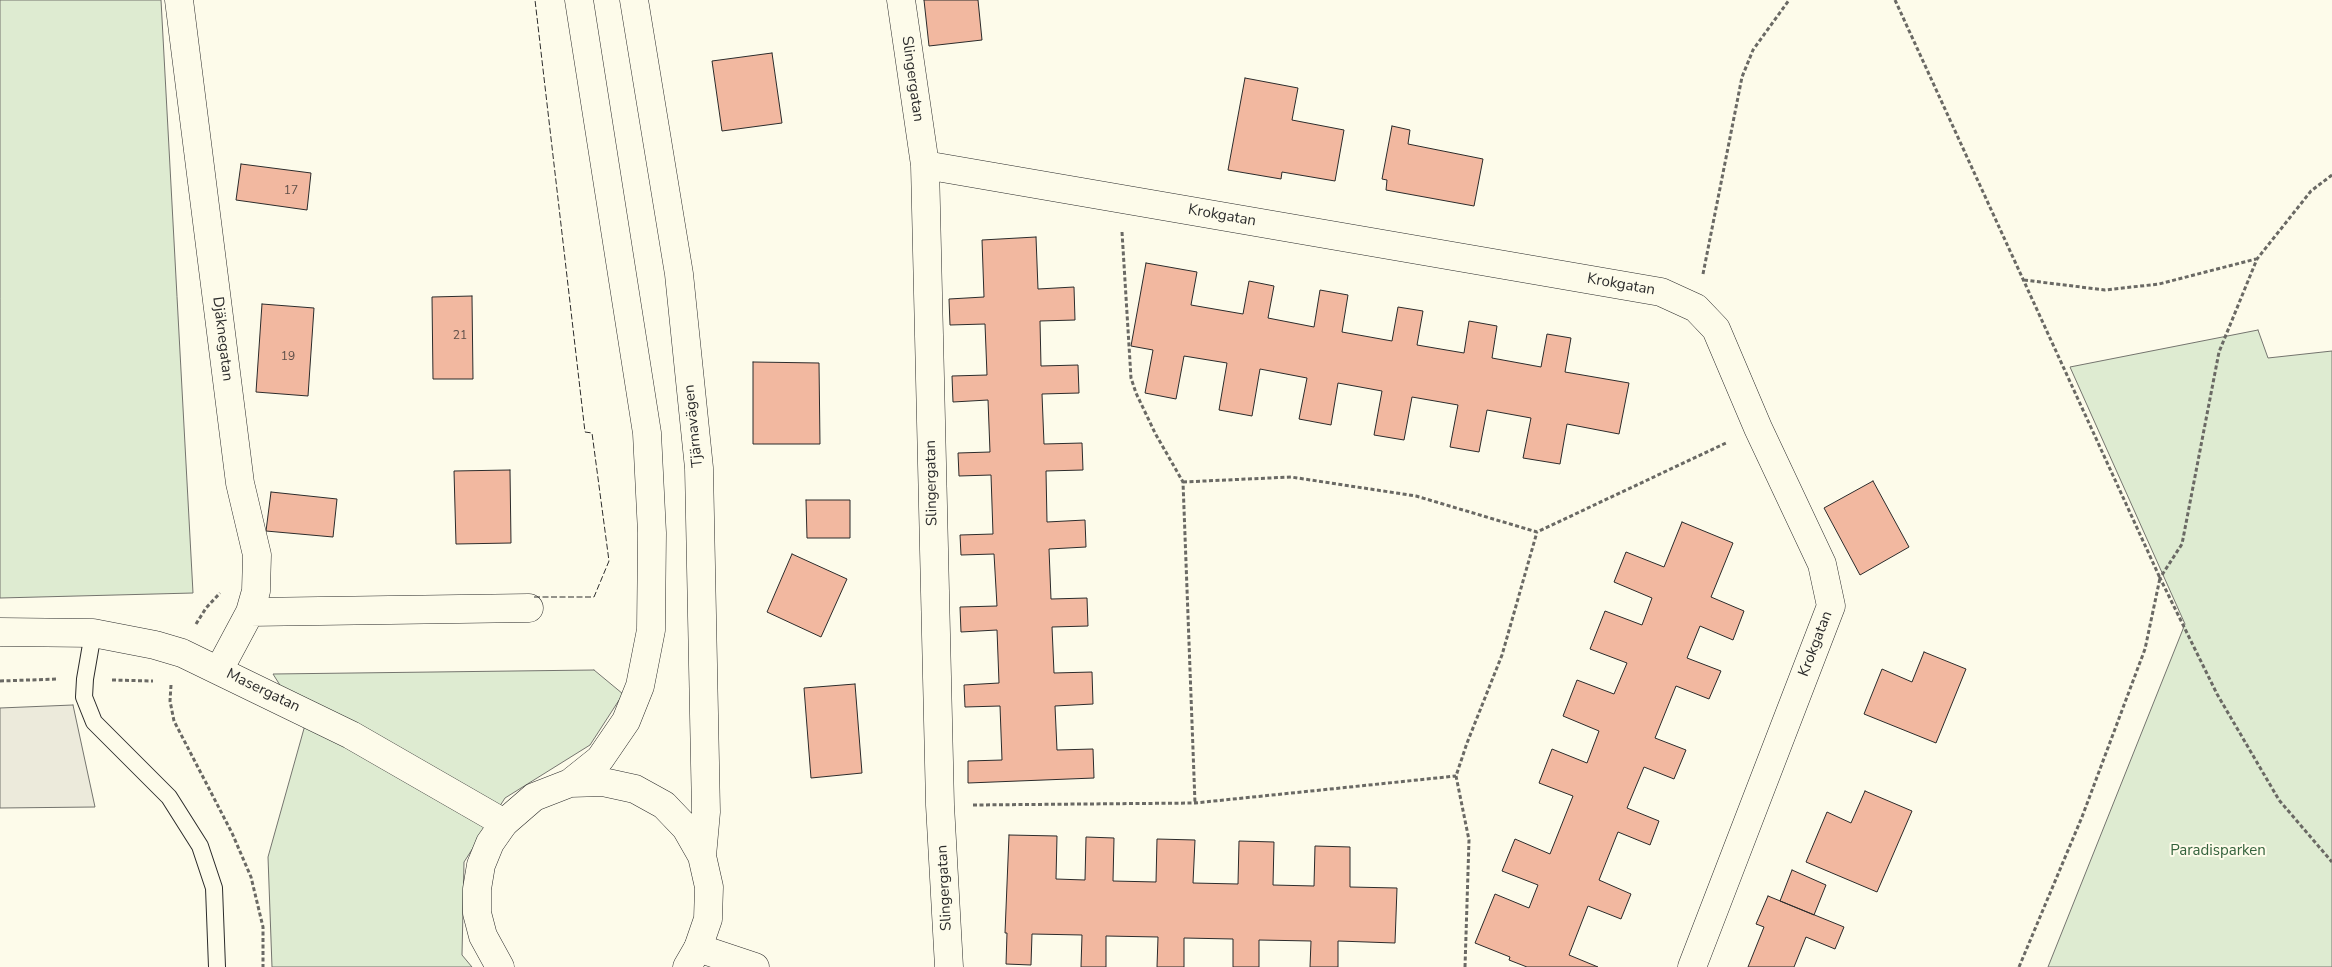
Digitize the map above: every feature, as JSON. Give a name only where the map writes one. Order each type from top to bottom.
[{"type":"main road","name":"Djäknegatan","points":[[179,0],[240,483],[257,555],[256,591],[250,612],[219,670]]},
{"type":"main road","name":"Tjärnavägen","points":[[500,967],[483,936],[477,913],[477,889],[481,865],[490,843],[504,823],[534,797],[570,783],[600,758],[626,721],[640,686],[651,630],[652,533],[647,433],[579,0]]},
{"type":"main road","name":"Tjärnavägen","points":[[634,0],[679,274],[699,468],[706,812],[702,856]]},
{"type":"main road","name":"Slingergatan","points":[[901,0],[925,165],[940,806],[950,967]]},
{"type":"main road","name":"Krokgatan","points":[[925,165],[1661,292],[1696,308],[1716,329],[1758,428],[1822,564],[1831,606],[1692,967]]},
{"type":"main road","points":[[250,612],[529,608]]},
{"type":"main road","name":"Masergatan","points":[[0,632],[93,633],[140,641],[182,653],[352,735],[504,823]]},
{"type":"main road","name":"Tjärnavägen","points":[[570,783],[603,782],[635,789],[664,804],[686,828],[702,856],[709,887],[708,919],[692,958]]},
{"type":"main road","points":[[692,958],[755,967]]},
{"type":"lane","points":[[93,633],[85,679],[84,697],[94,722],[168,797],[200,846],[214,888],[217,967]]},
{"type":"path","points":[[1696,308],[1742,77],[1753,50],[1789,0]]},
{"type":"path","points":[[1895,0],[2160,578],[2217,694],[2279,800],[2332,862]]},
{"type":"path","points":[[2020,967],[2082,817],[2145,650],[2160,578],[2182,544],[2220,352],[2256,259],[2311,191],[2332,174]]},
{"type":"path","points":[[1119,198],[1131,378],[1155,433],[1183,482],[1194,803]]},
{"type":"path","points":[[2024,280],[2105,290],[2159,284],[2256,259]]},
{"type":"path","points":[[1183,482],[1291,477],[1416,496],[1537,532],[1758,428]]},
{"type":"path","points":[[1465,967],[1469,840],[1456,776],[1502,655],[1537,532]]},
{"type":"path","points":[[257,555],[206,608],[197,621],[171,682],[170,701],[174,721],[215,798],[251,877],[263,927],[263,967]]},
{"type":"path","points":[[940,806],[1194,803],[1456,776]]},
{"type":"green space","points":[[0,0],[161,0],[193,593],[0,598]]},
{"type":"green space","name":"Paradisparken","points":[[2258,330],[2268,358],[2332,351],[2332,967],[2048,967],[2185,624],[2070,367]]},
{"type":"green space","points":[[594,670],[623,694],[590,745],[505,798],[464,862],[462,955],[472,967],[272,967],[268,857],[305,725],[273,674]]},
{"type":"shaded area","points":[[73,705],[95,807],[0,808],[0,708]]},
{"type":"building","points":[[924,0],[978,0],[982,40],[929,46]]},
{"type":"building","points":[[772,53],[782,123],[722,131],[712,61]]},
{"type":"building","points":[[1245,78],[1298,88],[1292,120],[1344,130],[1335,181],[1282,172],[1281,179],[1228,170]]},
{"type":"building","points":[[1392,126],[1410,130],[1408,144],[1483,159],[1474,206],[1386,190],[1387,180],[1382,179]]},
{"type":"building","points":[[241,164],[311,173],[307,210],[236,200]]},
{"type":"building","points":[[1036,237],[1038,289],[1074,287],[1075,320],[1040,321],[1041,366],[1078,365],[1079,393],[1042,394],[1044,444],[1082,443],[1083,470],[1046,471],[1047,522],[1085,520],[1086,547],[1049,549],[1051,599],[1087,598],[1088,626],[1052,627],[1054,673],[1092,672],[1093,704],[1055,706],[1057,750],[1093,749],[1094,778],[968,783],[968,761],[1002,760],[1000,706],[965,707],[964,685],[999,683],[997,630],[961,632],[960,607],[997,606],[994,554],[961,555],[960,535],[993,534],[991,475],[959,476],[958,453],[990,452],[988,400],[953,402],[952,376],[987,375],[985,324],[950,325],[949,299],[984,297],[982,240]]},
{"type":"building","points":[[1146,263],[1197,272],[1191,305],[1243,314],[1249,281],[1274,286],[1268,318],[1314,327],[1320,290],[1348,295],[1342,332],[1392,341],[1398,307],[1423,311],[1417,345],[1464,353],[1469,321],[1497,326],[1492,358],[1541,367],[1547,334],[1571,338],[1565,372],[1629,383],[1619,434],[1567,424],[1560,464],[1523,458],[1531,418],[1487,410],[1479,452],[1450,447],[1458,405],[1412,397],[1404,440],[1374,435],[1382,391],[1338,383],[1331,425],[1299,419],[1307,378],[1260,369],[1252,416],[1219,410],[1227,363],[1184,356],[1176,399],[1145,393],[1153,350],[1131,346]]},
{"type":"building","points":[[472,296],[473,379],[433,379],[432,297]]},
{"type":"building","points":[[262,304],[314,308],[308,396],[256,392]]},
{"type":"building","points":[[753,362],[819,363],[820,444],[753,444]]},
{"type":"building","points":[[510,470],[511,543],[456,544],[454,471]]},
{"type":"building","points":[[1873,481],[1909,547],[1860,575],[1824,508]]},
{"type":"building","points":[[271,492],[337,499],[333,537],[266,531]]},
{"type":"building","points":[[806,500],[850,500],[850,538],[807,538]]},
{"type":"building","points":[[1682,522],[1733,543],[1711,597],[1744,611],[1733,640],[1700,626],[1687,658],[1721,671],[1709,699],[1676,686],[1655,738],[1686,750],[1674,779],[1644,767],[1627,808],[1659,821],[1650,845],[1618,832],[1599,880],[1631,894],[1621,919],[1588,906],[1569,955],[1598,967],[1527,967],[1509,960],[1510,957],[1475,943],[1495,894],[1529,908],[1538,885],[1502,871],[1515,839],[1550,854],[1573,796],[1539,783],[1552,749],[1587,763],[1599,731],[1563,716],[1577,680],[1614,694],[1627,663],[1590,649],[1605,611],[1642,625],[1652,598],[1614,582],[1626,552],[1664,567]]},
{"type":"building","points":[[792,554],[847,579],[821,637],[767,612]]},
{"type":"building","points":[[1924,652],[1966,669],[1936,743],[1864,714],[1882,669],[1912,682]]},
{"type":"building","points":[[855,684],[862,773],[811,778],[804,688]]},
{"type":"building","points":[[1865,791],[1912,811],[1877,892],[1806,862],[1827,812],[1851,823]]},
{"type":"building","points":[[1009,835],[1057,836],[1056,879],[1085,880],[1086,837],[1114,838],[1113,881],[1156,882],[1157,839],[1195,840],[1193,883],[1238,884],[1239,841],[1274,842],[1273,885],[1314,886],[1315,846],[1350,847],[1350,887],[1397,888],[1395,943],[1338,941],[1338,967],[1310,967],[1311,941],[1259,940],[1259,967],[1233,967],[1233,939],[1184,938],[1184,967],[1157,967],[1158,937],[1106,936],[1106,967],[1081,967],[1082,935],[1032,934],[1031,965],[1006,964],[1007,933],[1005,933]]},
{"type":"building","points":[[1792,870],[1826,885],[1814,915],[1780,901]]},
{"type":"building","points":[[1768,896],[1844,927],[1835,949],[1806,937],[1794,967],[1748,967],[1764,927],[1756,924]]},
{"type":"fence","points":[[534,597],[594,597],[609,561],[592,433],[585,432],[535,0]]}]
